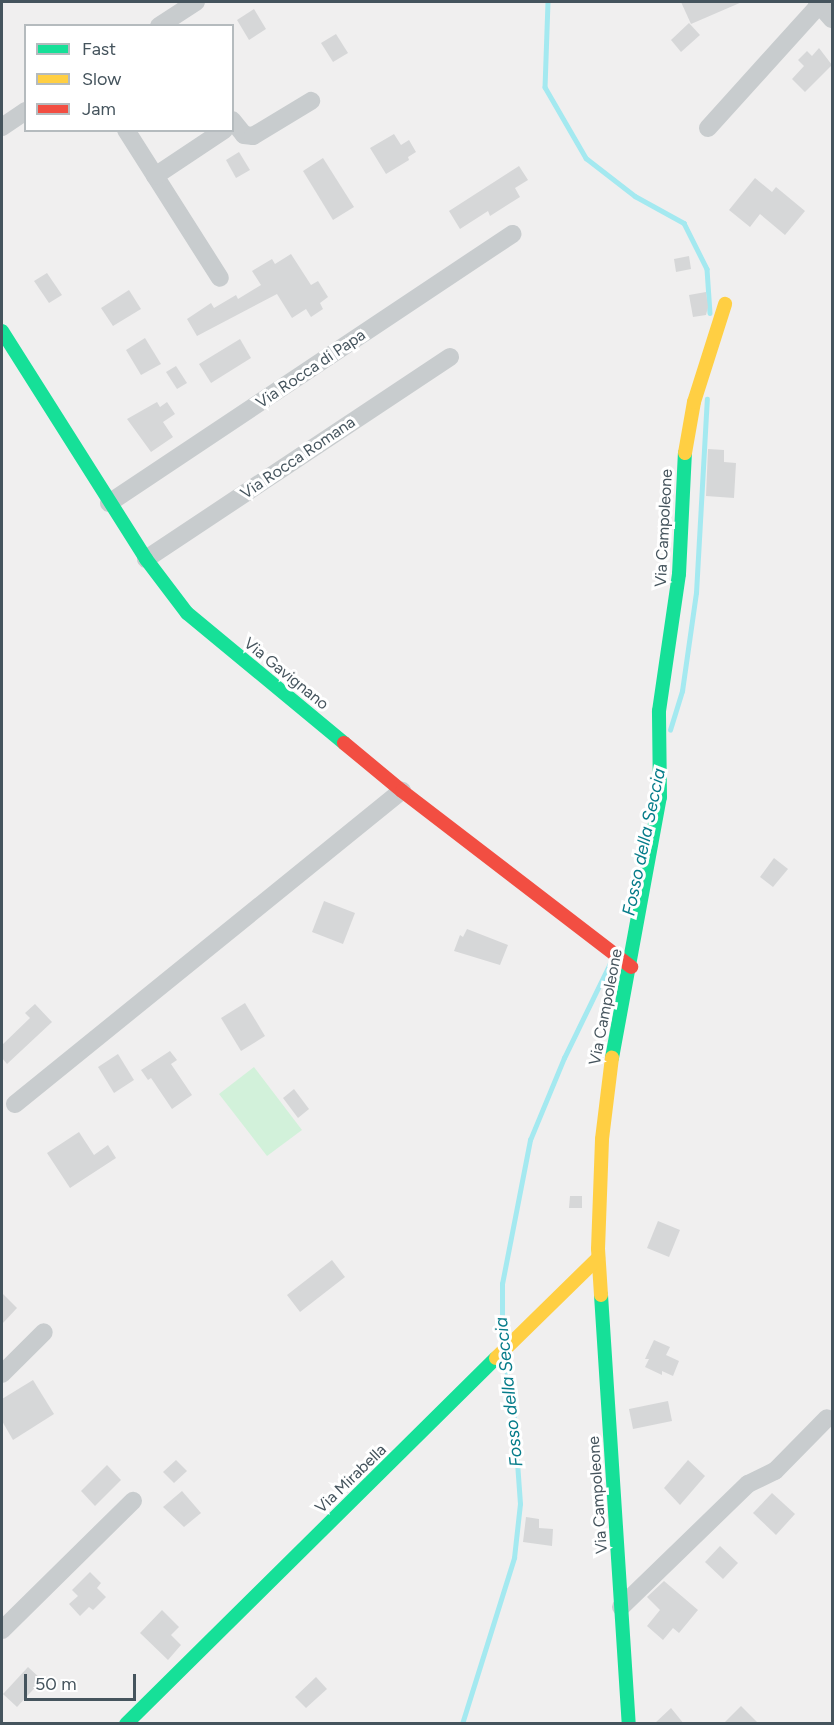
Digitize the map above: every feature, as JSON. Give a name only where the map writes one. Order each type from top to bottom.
[{"type":"street","points":[[168,23],[196,2]]},
{"type":"street","points":[[708,129],[820,3],[832,19]]},
{"type":"street","points":[[234,122],[244,135],[253,136],[311,101]]},
{"type":"street","points":[[2,127],[24,112]]},
{"type":"street","points":[[127,132],[220,278]]},
{"type":"street","points":[[155,176],[221,132]]},
{"type":"street","name":"Via Rocca di Papa","points":[[110,503],[512,234]]},
{"type":"street","name":"Via Campoleone","points":[[629,1724],[598,1258],[598,1198],[605,1107],[658,809],[661,780],[660,695],[680,566],[686,440],[706,362],[725,304]]},
{"type":"street","name":"Via Gavignano","points":[[2,331],[146,559],[175,599],[196,621],[402,790],[606,951],[631,967]]},
{"type":"street","name":"Via Rocca Romana","points":[[146,559],[450,357]]},
{"type":"street","points":[[15,1104],[402,790]]},
{"type":"street","name":"Via Mirabella","points":[[126,1724],[598,1258]]},
{"type":"street","points":[[2,1374],[44,1332]]},
{"type":"street","points":[[621,1607],[748,1484],[775,1471],[827,1418]]},
{"type":"street","points":[[2,1630],[133,1501]]},
{"type":"green space","points":[[254,1067],[302,1130],[267,1156],[219,1094]]},
{"type":"building","points":[[681,2],[742,2],[691,24]]},
{"type":"building","points":[[254,9],[266,29],[249,40],[237,20]]},
{"type":"building","points":[[689,23],[700,35],[681,52],[671,40]]},
{"type":"building","points":[[336,34],[348,53],[333,62],[321,43]]},
{"type":"building","points":[[819,48],[832,65],[805,92],[792,79],[804,66],[798,60],[807,51],[812,56]]},
{"type":"building","points":[[394,134],[401,145],[409,140],[416,152],[408,157],[409,160],[386,174],[370,148]]},
{"type":"building","points":[[239,152],[250,170],[236,178],[226,160]]},
{"type":"building","points":[[323,158],[354,207],[333,220],[303,171]]},
{"type":"building","points":[[519,166],[528,180],[515,188],[520,197],[490,216],[488,211],[460,229],[449,211]]},
{"type":"building","points":[[755,178],[772,192],[776,187],[805,211],[785,235],[760,214],[750,227],[729,210]]},
{"type":"building","points":[[291,254],[311,285],[318,281],[328,297],[320,303],[323,309],[311,317],[306,309],[292,318],[277,294],[197,336],[187,319],[211,303],[214,308],[236,295],[238,299],[261,285],[252,271],[272,259],[275,264]]},
{"type":"building","points":[[689,256],[691,269],[676,272],[674,259]]},
{"type":"building","points":[[47,273],[62,295],[49,303],[34,281]]},
{"type":"building","points":[[129,290],[141,309],[113,326],[101,308]]},
{"type":"building","points":[[706,292],[708,307],[706,315],[693,317],[689,295]]},
{"type":"building","points":[[145,338],[161,364],[141,375],[126,350]]},
{"type":"building","points":[[240,339],[251,358],[211,383],[199,364]]},
{"type":"building","points":[[176,366],[187,383],[177,389],[166,372]]},
{"type":"building","points":[[157,402],[160,407],[167,402],[175,414],[163,422],[173,437],[151,452],[127,419]]},
{"type":"building","points":[[708,449],[724,450],[724,462],[736,463],[734,498],[706,496]]},
{"type":"building","points":[[774,858],[788,869],[773,887],[760,877]]},
{"type":"building","points":[[324,901],[355,913],[343,944],[312,932]]},
{"type":"building","points":[[467,929],[508,945],[500,965],[454,951],[460,935],[463,937]]},
{"type":"building","points":[[245,1003],[265,1036],[241,1051],[221,1018]]},
{"type":"building","points":[[35,1004],[52,1022],[7,1064],[2,1058],[2,1045],[30,1018],[25,1013]]},
{"type":"building","points":[[170,1051],[177,1060],[171,1064],[192,1095],[172,1109],[151,1078],[148,1080],[141,1070]]},
{"type":"building","points":[[118,1054],[134,1080],[114,1093],[98,1067]]},
{"type":"building","points":[[294,1089],[309,1109],[298,1118],[283,1098]]},
{"type":"building","points":[[79,1132],[94,1155],[108,1145],[116,1158],[70,1188],[47,1153]]},
{"type":"building","points":[[570,1196],[582,1196],[582,1208],[569,1208]]},
{"type":"building","points":[[658,1221],[680,1230],[669,1257],[647,1248]]},
{"type":"building","points":[[332,1260],[345,1277],[300,1312],[287,1295]]},
{"type":"building","points":[[2,1293],[17,1308],[2,1324]]},
{"type":"building","points":[[654,1340],[670,1347],[666,1355],[679,1361],[673,1376],[662,1371],[662,1375],[645,1367],[649,1359],[645,1359]]},
{"type":"building","points":[[33,1380],[54,1414],[13,1440],[2,1421],[2,1399]]},
{"type":"building","points":[[668,1401],[672,1421],[633,1429],[629,1409]]},
{"type":"building","points":[[176,1460],[187,1471],[174,1483],[163,1472]]},
{"type":"building","points":[[688,1460],[705,1476],[680,1505],[664,1488]]},
{"type":"building","points":[[107,1465],[121,1480],[95,1506],[81,1491]]},
{"type":"building","points":[[182,1491],[201,1513],[184,1527],[163,1507]]},
{"type":"building","points":[[772,1493],[795,1514],[776,1535],[753,1513]]},
{"type":"building","points":[[526,1517],[539,1519],[539,1528],[553,1529],[552,1546],[523,1542]]},
{"type":"building","points":[[720,1546],[738,1563],[723,1579],[705,1562]]},
{"type":"building","points":[[90,1572],[101,1583],[97,1588],[106,1597],[93,1610],[89,1607],[80,1616],[69,1604],[78,1596],[72,1590]]},
{"type":"building","points":[[664,1581],[698,1610],[679,1633],[673,1628],[663,1640],[647,1626],[660,1610],[647,1597]]},
{"type":"building","points":[[162,1610],[179,1627],[171,1635],[181,1645],[168,1660],[140,1633]]},
{"type":"building","points":[[28,1667],[42,1680],[17,1707],[3,1694]]},
{"type":"building","points":[[316,1677],[327,1689],[306,1708],[295,1697]]},
{"type":"building","points":[[741,1706],[759,1724],[723,1724]]},
{"type":"building","points":[[671,1708],[684,1724],[654,1724]]},
{"type":"waterway","name":"Fosso della Seccia","points":[[548,2],[545,87],[586,158],[635,196],[684,223],[707,269],[710,313]]},
{"type":"waterway","name":"Fosso della Seccia","points":[[670,730],[682,691],[696,593],[707,399]]},
{"type":"waterway","name":"Fosso della Seccia","points":[[502,1340],[502,1284],[530,1140],[564,1058],[611,961]]},
{"type":"waterway","name":"Fosso della Seccia","points":[[462,1724],[514,1558],[520,1504],[513,1407],[505,1363]]},
{"type":"traffic: fast","points":[[2,331],[146,559],[187,613],[344,743]]},
{"type":"traffic: fast","points":[[612,1058],[660,797],[659,711],[679,574],[685,453]]},
{"type":"traffic: fast","points":[[601,1295],[629,1724]]},
{"type":"traffic: fast","points":[[126,1724],[496,1358]]},
{"type":"traffic: slow","points":[[685,453],[694,402],[725,304]]},
{"type":"traffic: slow","points":[[601,1295],[598,1249],[602,1139],[612,1058]]},
{"type":"traffic: slow","points":[[496,1358],[598,1258]]},
{"type":"traffic: jam","points":[[344,743],[402,791],[631,967]]}]
